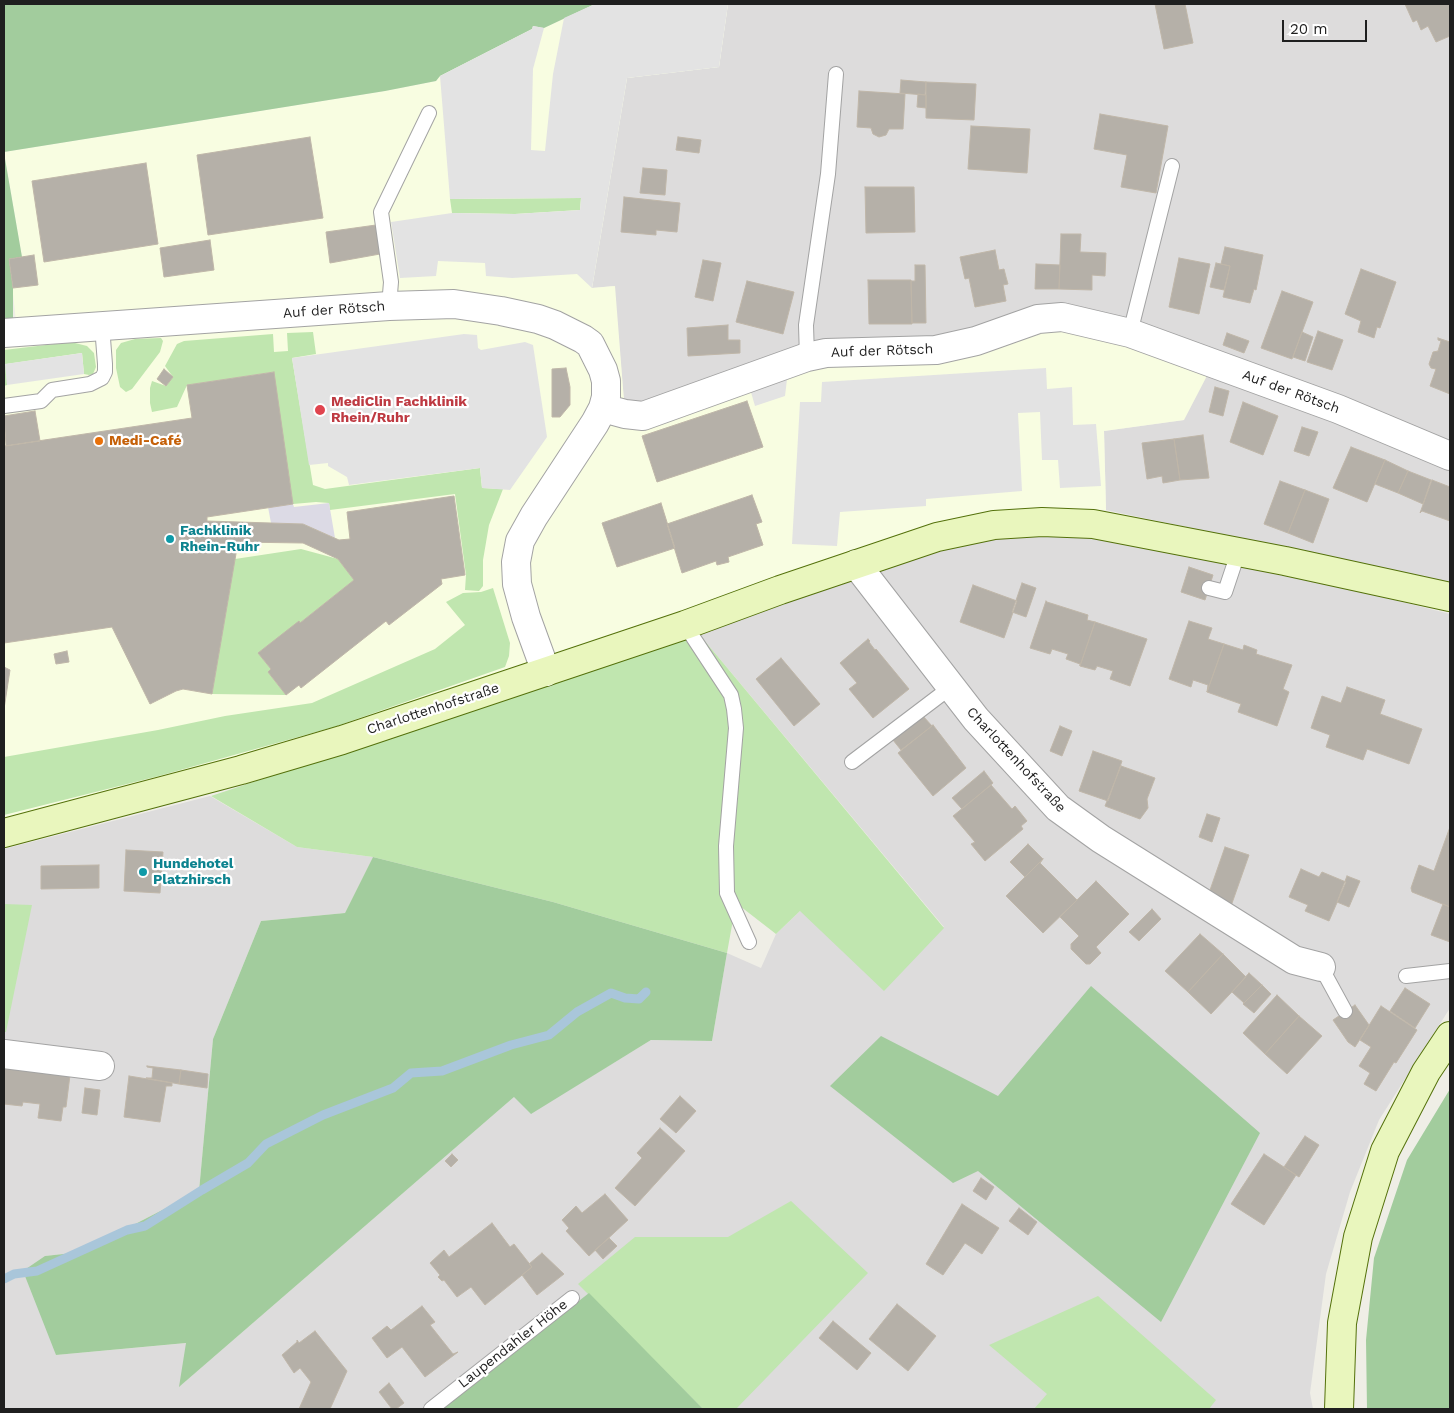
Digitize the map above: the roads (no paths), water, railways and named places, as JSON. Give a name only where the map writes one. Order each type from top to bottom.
[{"type":"main road","name":"Charlottenhofstraße","points":[[4,833],[241,770],[342,740],[685,625],[937,537],[994,525],[1042,522],[1093,524],[1238,552],[1450,597]]},
{"type":"main road","points":[[1338,1409],[1342,1323],[1358,1237],[1385,1151],[1426,1072],[1450,1036]]},
{"type":"street","name":"Auf der Rötsch","points":[[4,333],[389,306],[460,304],[501,310],[538,319],[568,331],[590,344],[601,364],[606,381],[606,397],[603,408],[534,516],[520,541],[516,562],[517,584],[526,617],[546,672]]},
{"type":"street","name":"Auf der Rötsch","points":[[603,408],[643,416],[807,357],[826,353],[936,350],[976,341],[1038,319],[1062,317],[1130,333],[1338,409],[1450,456]]},
{"type":"street","name":"Charlottenhofstraße","points":[[856,564],[986,730],[1030,779],[1067,816],[1294,960],[1321,967]]},
{"type":"street","points":[[4,1054],[100,1066]]},
{"type":"lane","points":[[807,357],[806,325],[828,174],[836,74]]},
{"type":"lane","points":[[389,306],[391,282],[381,212],[429,113]]},
{"type":"lane","points":[[1130,333],[1172,166]]},
{"type":"lane","points":[[4,406],[41,401],[52,390],[90,384],[102,378],[105,372],[102,326]]},
{"type":"lane","points":[[1209,588],[1225,592],[1238,552]]},
{"type":"lane","points":[[685,625],[731,695],[734,709],[736,728],[726,846],[727,893],[749,942]]},
{"type":"lane","points":[[852,762],[951,687]]},
{"type":"lane","points":[[1321,967],[1345,1011]]},
{"type":"lane","points":[[1406,976],[1450,971]]},
{"type":"lane","name":"Laupendahler Höhe","points":[[430,1409],[572,1298]]},
{"type":"waterway","points":[[4,1279],[14,1274],[37,1271],[127,1230],[145,1226],[248,1163],[266,1144],[323,1115],[393,1088],[411,1073],[442,1071],[511,1045],[549,1035],[577,1012],[611,993],[625,998],[639,999],[646,992]]},
{"type":"place","name":"MediClin Fachklinik Rhein/Ruhr","points":[[320,410]]},
{"type":"place","name":"Medi-Café","points":[[99,441]]},
{"type":"place","name":"Fachklinik Rhein-Ruhr","points":[[170,539]]},
{"type":"place","name":"Hundehotel Platzhirsch","points":[[143,872]]}]
